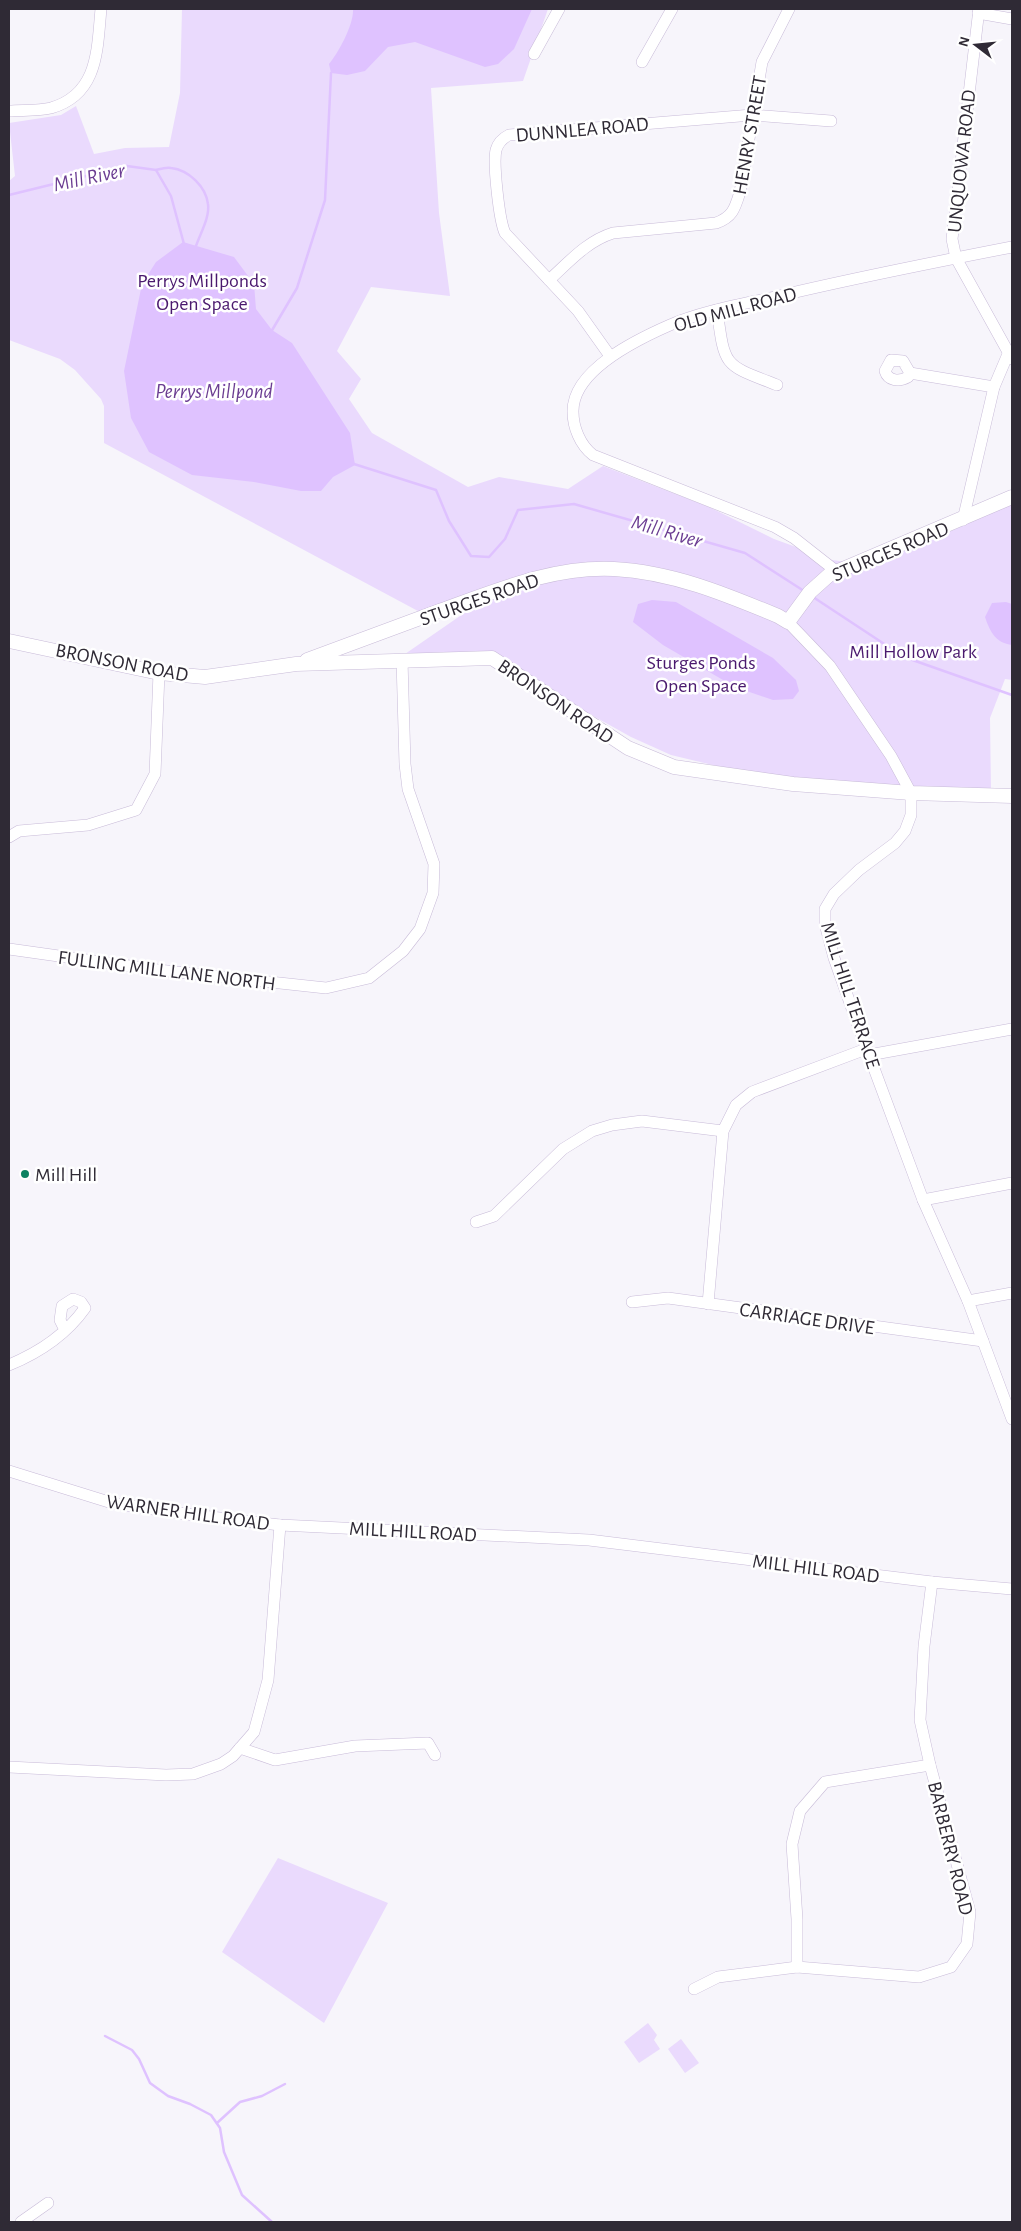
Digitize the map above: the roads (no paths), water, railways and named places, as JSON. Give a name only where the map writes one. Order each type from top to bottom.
[{"type":"main road","name":"STURGES ROAD","points":[[296,664],[524,580],[583,569],[615,569],[653,574],[702,585],[788,622],[796,609],[832,573],[963,520],[1012,497]]},
{"type":"main road","name":"BRONSON ROAD","points":[[9,641],[159,673],[205,677],[296,664],[492,658],[628,748],[674,767],[793,784],[911,793],[1012,796]]},
{"type":"street","points":[[9,111],[52,108],[69,99],[82,87],[91,74],[95,63],[101,9]]},
{"type":"street","points":[[534,54],[559,9]]},
{"type":"street","points":[[642,62],[672,9]]},
{"type":"street","name":"HENRY STREET","points":[[549,280],[589,244],[604,236],[613,233],[716,223],[731,216],[740,192],[752,115],[764,56],[789,9]]},
{"type":"street","points":[[978,11],[1012,19]]},
{"type":"street","name":"UNQUOWA ROAD","points":[[978,11],[952,228],[956,258],[1010,356]]},
{"type":"street","name":"DUNNLEA ROAD","points":[[610,356],[578,311],[510,240],[502,227],[495,158],[498,146],[504,138],[509,135],[752,115],[832,121]]},
{"type":"street","name":"OLD MILL ROAD","points":[[832,573],[794,538],[775,527],[593,454],[581,442],[574,421],[574,401],[578,392],[593,372],[610,356],[671,325],[717,310],[873,274],[1012,247]]},
{"type":"street","points":[[717,310],[722,345],[728,362],[742,371],[777,385]]},
{"type":"street","points":[[963,520],[994,387],[1010,356]]},
{"type":"street","points":[[910,373],[994,387]]},
{"type":"street","points":[[788,622],[830,666],[891,756],[911,793]]},
{"type":"street","name":"FULLING MILL LANE NORTH","points":[[9,949],[158,970],[326,988],[369,978],[403,951],[420,929],[433,893],[434,864],[408,788],[405,764],[402,660]]},
{"type":"street","points":[[9,837],[19,832],[88,824],[136,810],[155,774],[159,673]]},
{"type":"street","name":"MILL HILL TERRACE","points":[[911,793],[911,815],[903,834],[895,843],[859,870],[830,898],[824,912],[825,924],[834,958],[867,1052],[923,1200],[968,1301],[1012,1419]]},
{"type":"street","points":[[708,1304],[722,1131],[736,1105],[752,1092],[867,1052],[1012,1029]]},
{"type":"street","points":[[476,1222],[494,1216],[563,1149],[592,1131],[612,1125],[642,1121],[722,1131]]},
{"type":"street","points":[[923,1200],[1012,1183]]},
{"type":"street","points":[[968,1301],[1012,1293]]},
{"type":"street","name":"CARRIAGE DRIVE","points":[[632,1302],[668,1298],[983,1341]]},
{"type":"street","points":[[9,1365],[37,1353],[65,1330]]},
{"type":"street","name":"WARNER HILL ROAD","points":[[9,1471],[112,1503],[280,1525]]},
{"type":"street","points":[[9,1767],[166,1775],[193,1774],[221,1764],[240,1748],[254,1732],[268,1680],[280,1525]]},
{"type":"street","name":"MILL HILL ROAD","points":[[280,1525],[588,1540],[932,1582],[1012,1589]]},
{"type":"street","name":"BARBERRY ROAD","points":[[694,1989],[718,1978],[797,1967],[919,1977],[951,1967],[968,1944],[970,1912],[930,1765],[920,1720],[924,1646],[932,1582]]},
{"type":"street","points":[[240,1748],[275,1760],[354,1746],[428,1743],[435,1755]]},
{"type":"street","points":[[797,1967],[797,1919],[792,1844],[800,1811],[824,1782],[930,1765]]},
{"type":"street","points":[[21,2222],[48,2203]]},
{"type":"water","points":[[353,9],[532,9],[514,49],[498,64],[485,67],[415,42],[388,47],[365,71],[347,75],[331,73],[329,64],[345,38],[353,15]]},
{"type":"water","name":"Perrys Millpond","points":[[183,242],[234,257],[254,284],[256,309],[272,330],[292,343],[350,433],[355,465],[333,477],[321,491],[301,491],[254,482],[192,475],[149,452],[131,418],[124,371],[142,284],[156,262]]},
{"type":"water","points":[[652,600],[676,602],[773,658],[796,680],[799,691],[793,699],[773,700],[735,687],[663,645],[633,622],[638,604]]},
{"type":"water","points":[[1006,602],[1012,604],[1012,645],[1002,642],[994,636],[985,617],[992,603]]},
{"type":"waterway","points":[[271,332],[297,288],[325,200],[331,73]]},
{"type":"waterway","name":"Mill River","points":[[9,195],[127,166],[156,170],[171,196],[184,244]]},
{"type":"waterway","points":[[156,170],[163,168],[178,169],[196,180],[204,191],[207,198],[208,214],[196,249]]},
{"type":"waterway","name":"Mill River","points":[[354,464],[436,490],[449,521],[471,556],[489,557],[505,539],[518,510],[574,504],[745,553],[804,591]]},
{"type":"waterway","name":"Mill River","points":[[813,597],[904,657],[1012,695]]},
{"type":"waterway","points":[[105,2036],[132,2050],[139,2059],[150,2083],[168,2096],[190,2104],[211,2115],[220,2128],[224,2152],[242,2195],[272,2222]]},
{"type":"waterway","points":[[217,2123],[240,2102],[262,2096],[285,2084]]},
{"type":"place","name":"Mill Hill","points":[[25,1174]]},
{"type":"park label","name":"Perrys Millponds Open Space","points":[[202,292]]},
{"type":"park label","name":"Mill Hollow Park","points":[[913,651]]},
{"type":"park label","name":"Sturges Ponds Open Space","points":[[701,674]]}]
